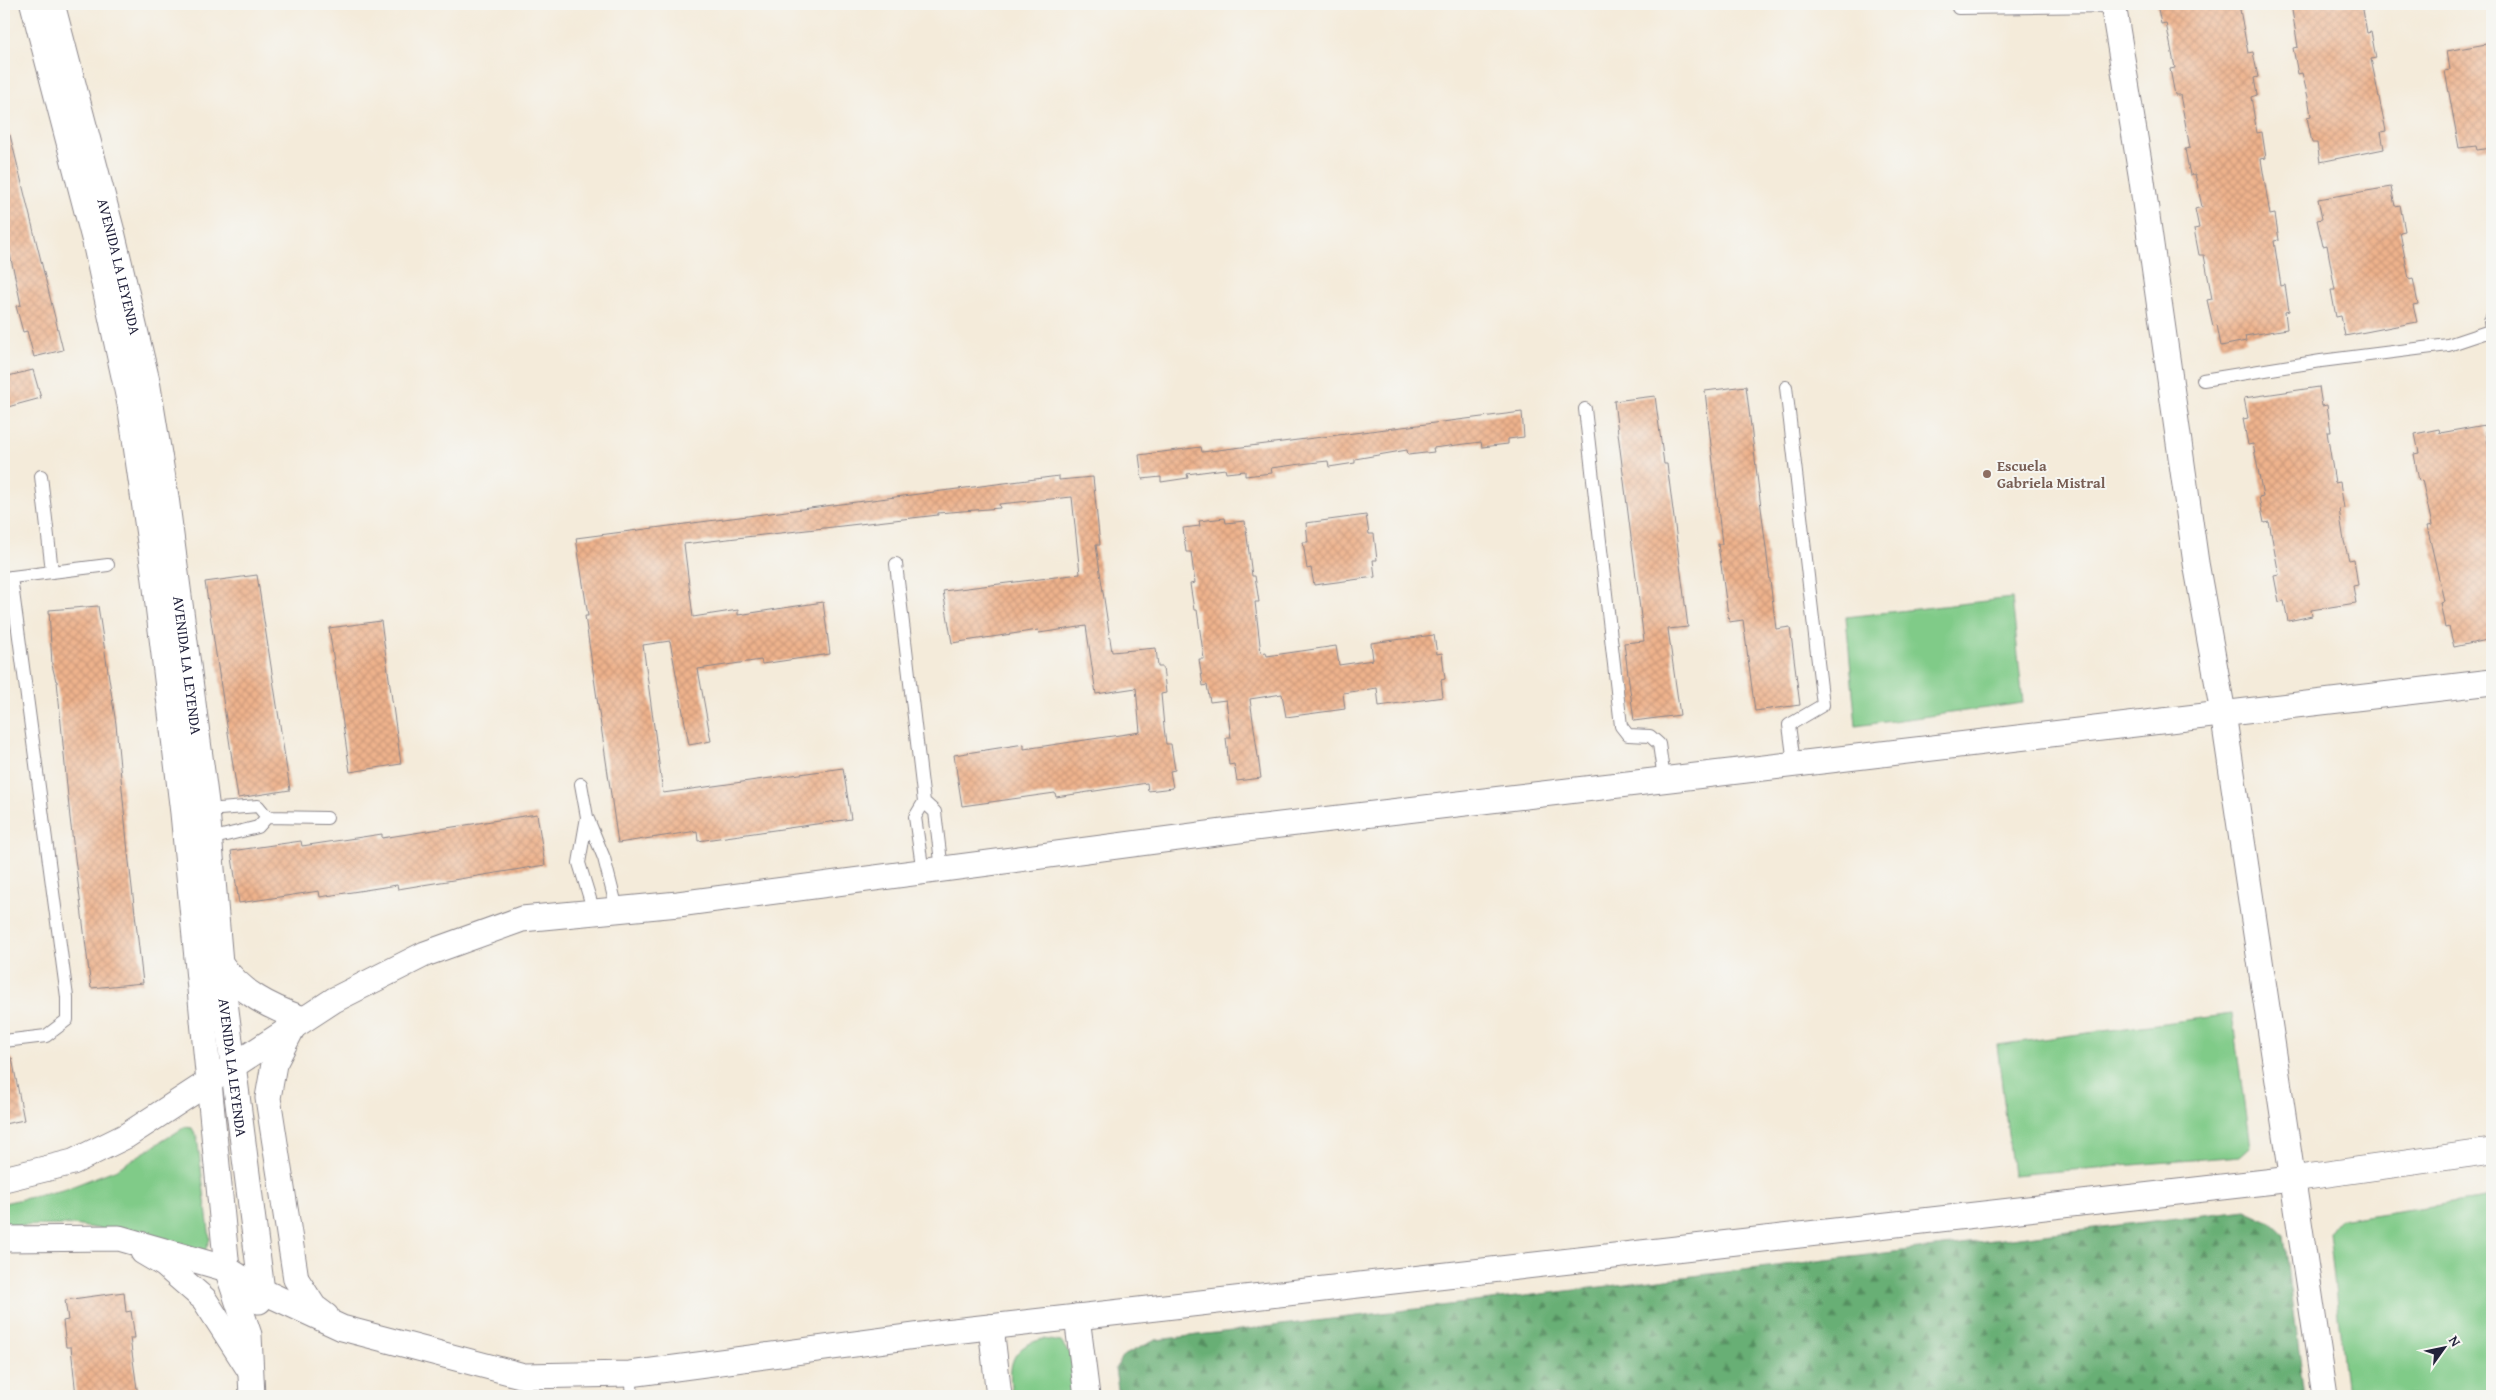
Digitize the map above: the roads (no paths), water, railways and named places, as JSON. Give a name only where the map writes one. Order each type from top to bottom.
[{"type":"street","name":"AVENIDA LA LEYENDA","points":[[33,4],[94,242],[130,404],[154,572],[183,813],[227,1269],[249,1335],[252,1396]]},
{"type":"street","name":"AVENIDA LA LEYENDA","points":[[52,4],[113,236],[147,381],[166,497],[207,810],[220,963],[262,1291],[249,1335]]},
{"type":"street","points":[[2113,5],[2141,174],[2196,563],[2222,713],[2325,1396]]},
{"type":"street","points":[[4,1179],[73,1162],[126,1136],[334,1000],[425,954],[522,919],[678,904],[1256,828],[2492,682]]},
{"type":"street","points":[[220,963],[228,975],[256,999],[299,1022]]},
{"type":"street","points":[[299,1022],[274,1064],[268,1098],[296,1279],[314,1307],[342,1328]]},
{"type":"street","points":[[4,1239],[119,1238],[227,1269],[262,1291],[342,1328],[524,1376],[631,1385],[991,1327],[2292,1179],[2492,1151]]},
{"type":"street","points":[[119,1238],[165,1265],[204,1299],[250,1370]]},
{"type":"street","points":[[1077,1317],[1087,1396]]},
{"type":"street","points":[[991,1327],[999,1396]]},
{"type":"lane","points":[[1964,4],[1958,8],[2113,5]]},
{"type":"lane","points":[[2203,380],[2321,361],[2448,345],[2491,333],[2492,317]]},
{"type":"lane","points":[[1786,388],[1823,705],[1789,725],[1794,763]]},
{"type":"lane","points":[[1586,409],[1621,726],[1628,735],[1650,736],[1659,744],[1664,779]]},
{"type":"lane","points":[[40,476],[52,571]]},
{"type":"lane","points":[[896,564],[924,802],[915,817],[932,871]]},
{"type":"lane","points":[[4,1041],[46,1036],[67,1020],[67,997],[7,577],[108,565]]},
{"type":"lane","points":[[581,784],[587,817],[604,858],[606,911]]},
{"type":"lane","points":[[924,802],[935,812],[932,871]]},
{"type":"lane","points":[[207,810],[258,806],[267,817]]},
{"type":"lane","points":[[210,839],[258,827],[267,817],[328,818]]},
{"type":"lane","points":[[587,817],[579,863],[606,911]]},
{"type":"place","name":"Escuela Gabriela Mistral","points":[[1987,474]]}]
